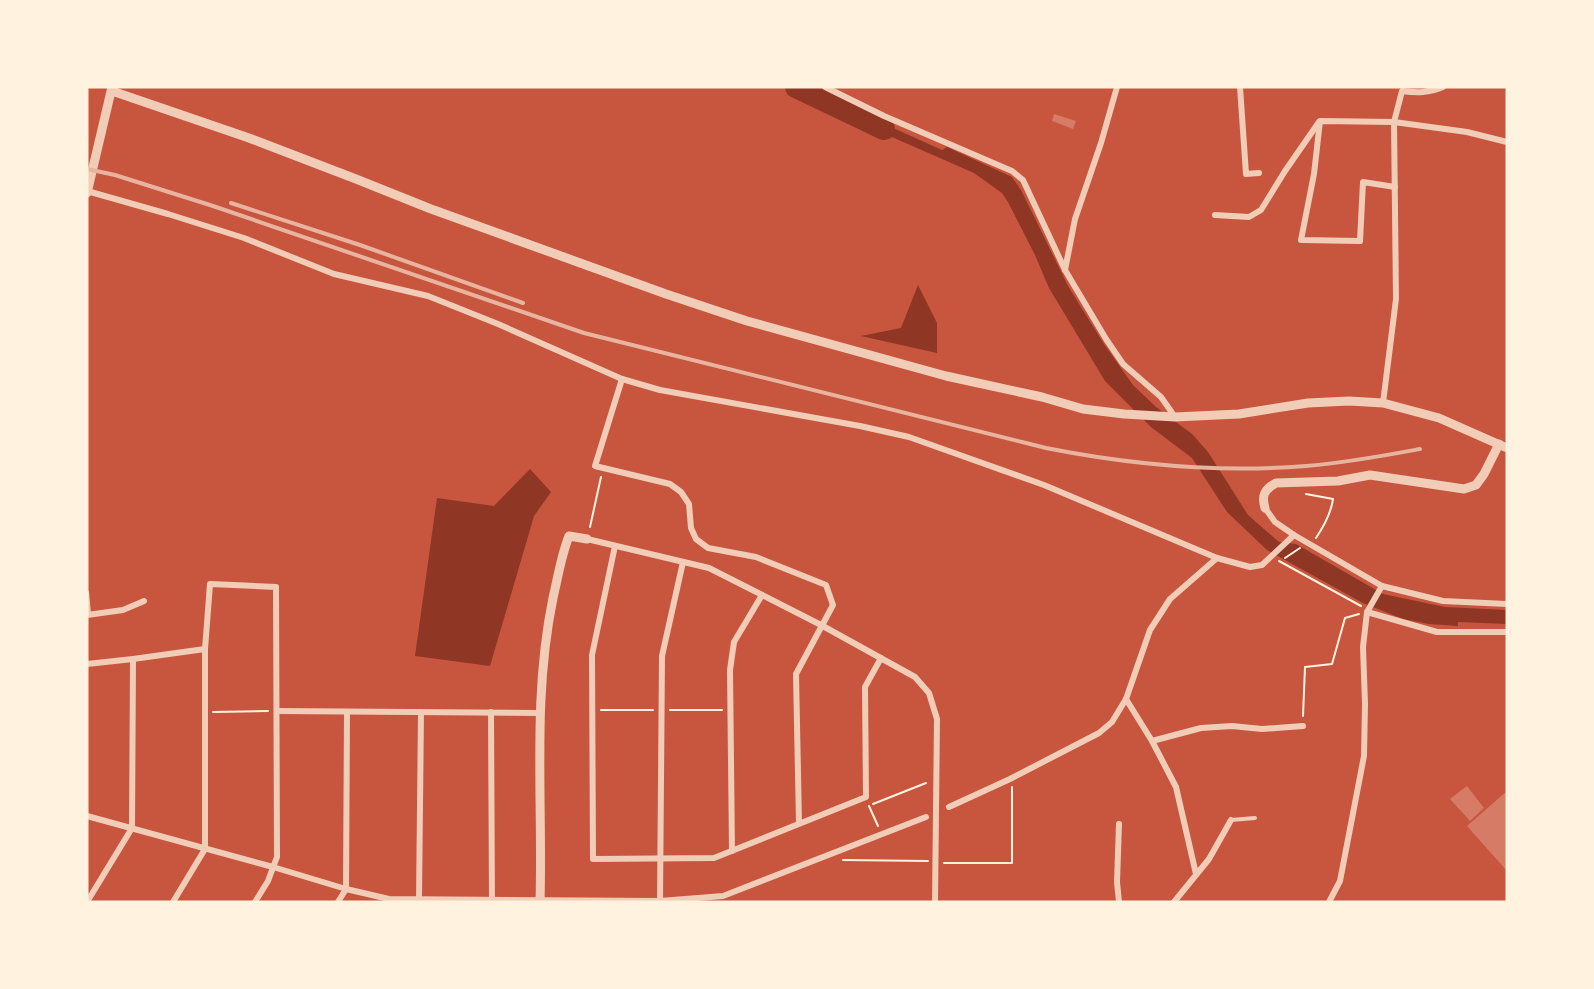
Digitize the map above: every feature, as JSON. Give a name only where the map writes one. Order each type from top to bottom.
[{"type":"street","points":[[825,87],[884,116],[1012,171],[1023,180],[1065,270],[1106,339],[1123,364],[1161,397],[1175,417]]},
{"type":"street","points":[[1065,270],[1075,219],[1117,87]]},
{"type":"street","points":[[1240,87],[1246,174],[1259,173]]},
{"type":"street","points":[[1383,403],[1396,299],[1394,122],[1402,91],[1421,93],[1443,87]]},
{"type":"street","points":[[1294,536],[1262,565],[1250,567],[1217,558],[1044,485],[909,437],[660,390],[622,379],[428,296],[334,274],[244,238],[87,192],[112,89],[666,294],[747,321],[946,376],[1042,397],[1083,409],[1124,414],[1175,417],[1239,414],[1308,403],[1349,401],[1383,403],[1439,418],[1503,446],[1476,485],[1464,489],[1371,475],[1338,481],[1276,483],[1263,495],[1265,508],[1275,522],[1294,536],[1382,586],[1443,601],[1507,604]]},
{"type":"street","points":[[1320,121],[1394,122],[1467,132],[1507,142]]},
{"type":"street","points":[[1320,121],[1314,174],[1301,240],[1360,241],[1363,182],[1395,187]]},
{"type":"street","points":[[1215,215],[1249,217],[1261,210],[1320,121]]},
{"type":"street","points":[[622,379],[595,466],[670,484],[681,492],[689,504],[691,528],[696,538],[708,548],[756,557],[826,585],[833,605],[796,674],[799,823]]},
{"type":"street","points":[[540,901],[540,713],[543,662],[563,553],[569,536],[588,535],[615,546],[710,568],[915,677],[929,693],[936,719],[935,902]]},
{"type":"street","points":[[615,546],[592,655],[593,859],[714,858],[866,796],[865,687],[880,658]]},
{"type":"street","points":[[949,807],[1010,779],[1099,733],[1112,722],[1126,699],[1150,630],[1170,599],[1217,558]]},
{"type":"street","points":[[660,901],[662,656],[683,561]]},
{"type":"street","points":[[173,902],[205,849],[205,649],[210,584],[276,587],[277,857],[268,880],[255,902]]},
{"type":"street","points":[[1329,902],[1340,881],[1364,756],[1363,647],[1367,612],[1382,586]]},
{"type":"street","points":[[732,851],[730,670],[734,642],[762,595]]},
{"type":"street","points":[[88,615],[123,610],[144,601]]},
{"type":"street","points":[[1367,612],[1437,632],[1507,632]]},
{"type":"street","points":[[87,664],[205,649]]},
{"type":"street","points":[[87,902],[132,828],[133,659]]},
{"type":"street","points":[[1126,699],[1152,741],[1176,787],[1196,874]]},
{"type":"street","points":[[277,711],[540,713]]},
{"type":"street","points":[[338,902],[345,889],[347,712]]},
{"type":"street","points":[[420,712],[420,901]]},
{"type":"street","points":[[491,712],[492,901]]},
{"type":"street","points":[[1152,741],[1201,728],[1232,726],[1262,729],[1303,726]]},
{"type":"street","points":[[87,816],[345,889],[389,899],[420,901],[660,901],[723,896],[926,817]]},
{"type":"street","points":[[1174,902],[1209,859],[1231,820]]},
{"type":"street","points":[[1119,824],[1117,882],[1119,902]]},
{"type":"lane","points":[[87,592],[88,615]]},
{"type":"lane","points":[[1231,820],[1255,818]]},
{"type":"path","points":[[588,535],[602,475]]},
{"type":"path","points":[[1280,561],[1309,544],[1325,525],[1335,491]]},
{"type":"path","points":[[1306,494],[1333,499]]},
{"type":"path","points":[[1272,555],[1359,605],[1367,612]]},
{"type":"path","points":[[1303,726],[1305,667],[1332,664],[1345,618],[1367,612]]},
{"type":"path","points":[[592,710],[730,710]]},
{"type":"path","points":[[205,712],[277,711]]},
{"type":"path","points":[[881,834],[869,806],[928,782]]},
{"type":"path","points":[[944,863],[1012,863],[1012,784]]},
{"type":"path","points":[[834,860],[928,861]]},
{"type":"shaded area","points":[[858,112],[942,150],[947,147],[1012,177],[1021,190],[1068,286],[1133,385],[1156,407],[1192,434],[1208,452],[1248,515],[1279,542],[1296,544],[1383,594],[1445,607],[1507,610],[1507,624],[1458,622],[1458,626],[1403,619],[1363,603],[1267,550],[1227,512],[1192,458],[1151,427],[1105,381],[1049,288],[1035,255],[1002,193],[974,173],[853,120]]},
{"type":"shaded area","points":[[918,285],[937,323],[937,353],[861,336],[901,328]]},
{"type":"shaded area","points":[[530,469],[551,492],[534,516],[490,666],[415,656],[437,498],[494,506]]},
{"type":"building","points":[[1054,114],[1076,121],[1073,129],[1052,121]]},
{"type":"building","points":[[1467,786],[1484,808],[1470,821],[1450,799]]},
{"type":"building","points":[[1507,791],[1507,871],[1467,826]]},
{"type":"waterway","points":[[796,87],[884,129]]},
{"type":"railway","points":[[87,169],[115,175],[213,206],[584,333],[1046,448],[1143,463],[1241,469],[1321,465],[1420,449]]},
{"type":"railway","points":[[231,203],[360,245],[523,303]]}]
